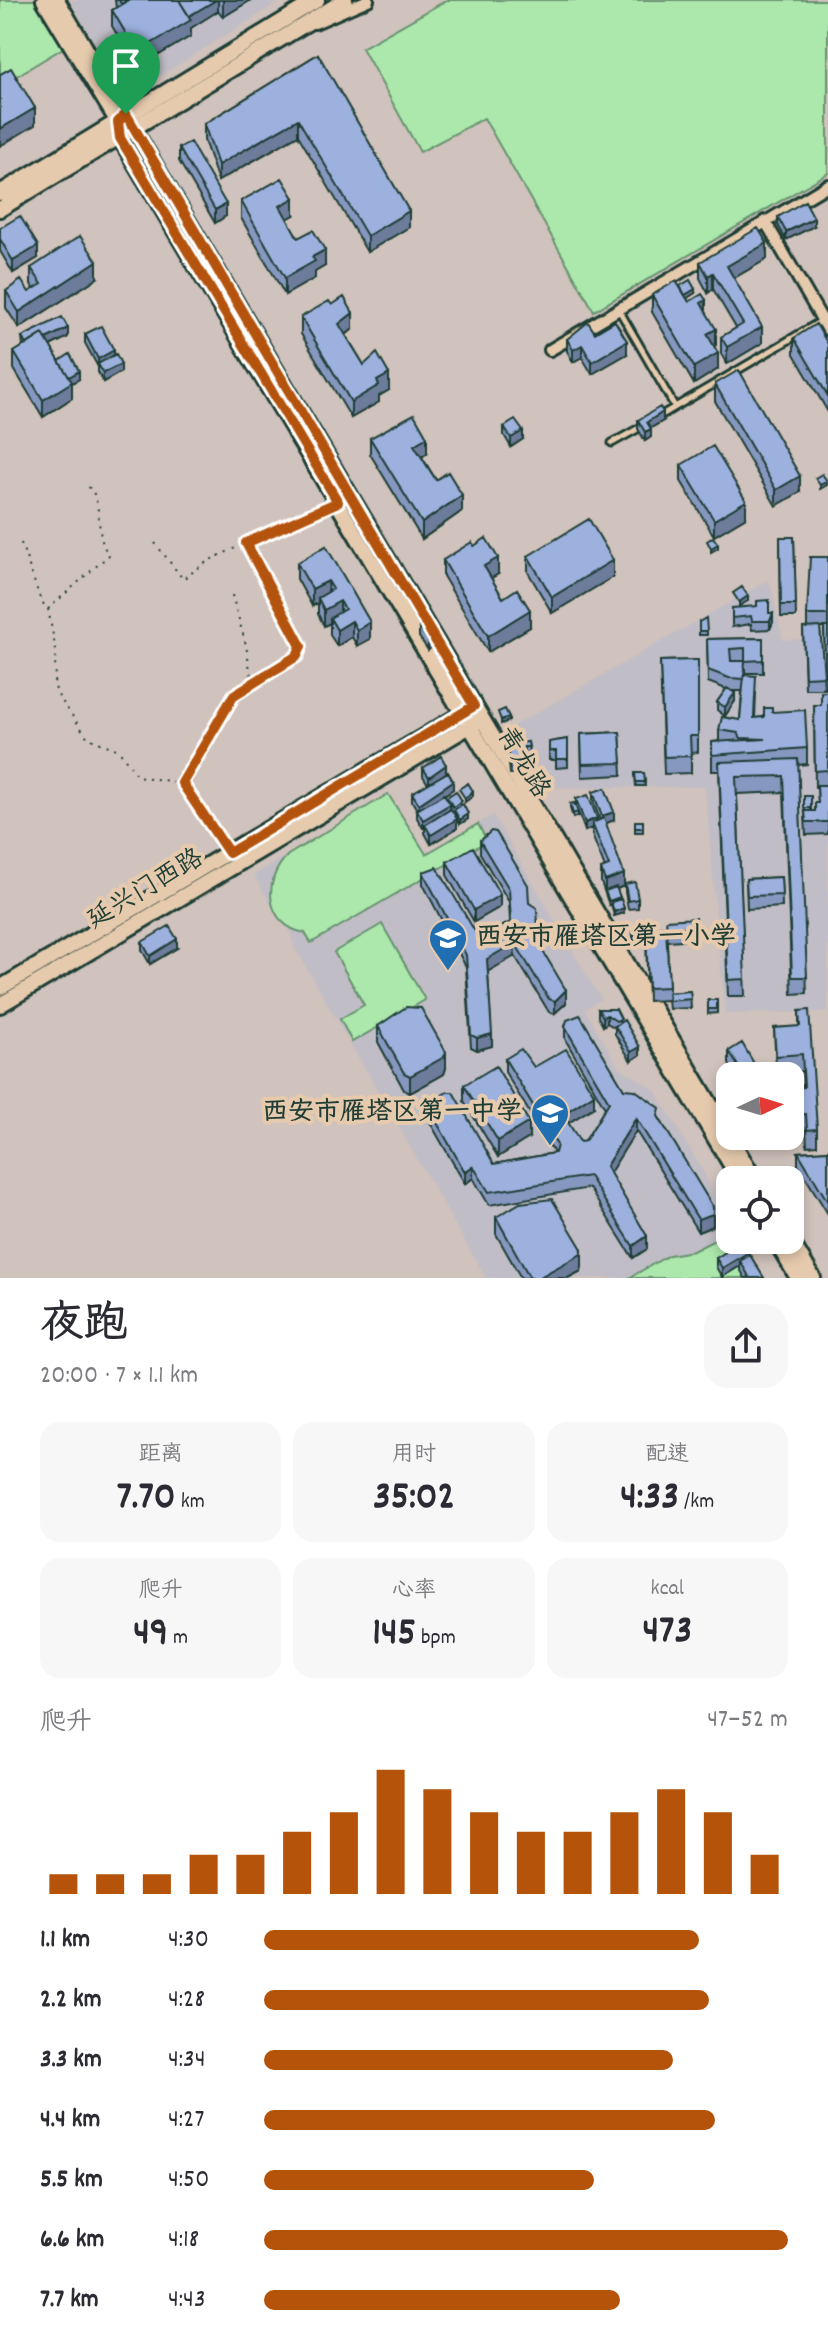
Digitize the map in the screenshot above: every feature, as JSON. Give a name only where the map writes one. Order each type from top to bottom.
[{"type":"street","name":"青龙路","points":[[44,0],[121,125],[338,502],[473,716],[746,1166]]},
{"type":"street","name":"青龙路","points":[[57,0],[121,125]]},
{"type":"street","points":[[0,209],[121,125],[317,0]]},
{"type":"street","points":[[0,193],[121,125],[133,129],[293,15],[345,0]]},
{"type":"street","points":[[293,15],[368,0]]},
{"type":"street","name":"青龙路","points":[[133,129],[732,1166]]},
{"type":"street","points":[[550,350],[828,185]]},
{"type":"street","points":[[765,221],[826,322]]},
{"type":"street","name":"延兴门西路","points":[[0,988],[229,853],[473,716]]},
{"type":"street","name":"延兴门西路","points":[[0,1005],[473,716]]},
{"type":"street","points":[[783,1254],[798,1278]]},
{"type":"street","points":[[799,1254],[813,1278]]},
{"type":"lane","points":[[618,309],[675,407]]},
{"type":"lane","points":[[612,443],[826,322]]},
{"type":"path","points":[[48,609],[109,555],[99,536],[97,500],[93,490],[86,485]]},
{"type":"path","points":[[155,543],[183,579],[208,561],[338,502]]},
{"type":"path","points":[[21,543],[41,601],[48,609],[56,651],[54,685],[76,725],[88,738],[119,750],[137,776],[182,783],[229,853]]},
{"type":"path","points":[[182,783],[234,695],[297,656],[301,646],[246,543]]},
{"type":"path","points":[[232,595],[252,682]]},
{"type":"shaded area","points":[[70,0],[280,0],[280,1],[125,98]]},
{"type":"shaded area","points":[[769,580],[783,640],[828,637],[828,1012],[725,1014],[705,787],[542,788],[508,729]]},
{"type":"shaded area","points":[[368,810],[406,822],[426,854],[493,815],[601,999],[585,1009],[618,1066],[655,1090],[704,1173],[716,1200],[716,1254],[743,1254],[758,1278],[486,1278],[294,946],[290,930],[279,919],[254,875],[356,814]]},
{"type":"green space","points":[[0,0],[35,0],[63,48],[0,86]]},
{"type":"green space","points":[[447,0],[828,0],[828,173],[594,311],[484,118],[420,152],[362,48]]},
{"type":"green space","points":[[388,794],[426,854],[478,824],[487,841],[311,943],[305,933],[282,922],[275,912],[271,889],[279,866],[288,855]]},
{"type":"green space","points":[[382,924],[425,1000],[352,1042],[340,1019],[364,1005],[334,952]]},
{"type":"green space","points":[[716,1239],[716,1254],[743,1254],[758,1278],[629,1278],[669,1255],[693,1251]]},
{"type":"building","points":[[129,0],[179,0],[191,20],[137,52],[112,10]]},
{"type":"building","points":[[179,0],[216,0],[189,16]]},
{"type":"building","points":[[318,54],[409,211],[367,236],[298,119],[218,165],[204,124]]},
{"type":"building","points":[[11,68],[35,108],[0,129],[0,74]]},
{"type":"building","points":[[190,142],[226,204],[215,210],[179,148]]},
{"type":"building","points":[[282,178],[294,198],[280,206],[298,238],[313,230],[325,250],[312,257],[315,261],[285,278],[241,201]]},
{"type":"building","points":[[805,201],[814,218],[786,232],[778,217]]},
{"type":"building","points":[[20,216],[38,246],[13,261],[0,239],[0,228]]},
{"type":"building","points":[[758,228],[767,243],[727,266],[762,327],[727,347],[721,337],[743,324],[713,273],[708,276],[700,262]]},
{"type":"building","points":[[80,236],[97,261],[19,312],[6,291],[21,280],[29,292],[42,284],[31,268]]},
{"type":"building","points":[[690,280],[695,289],[685,295],[680,286]]},
{"type":"building","points":[[676,281],[689,302],[702,294],[706,300],[701,303],[716,329],[707,334],[718,353],[694,367],[652,295]]},
{"type":"building","points":[[344,297],[353,313],[339,324],[364,365],[377,353],[389,374],[377,381],[379,385],[351,402],[301,317],[329,301],[332,305]]},
{"type":"building","points":[[62,317],[68,328],[46,339],[43,334],[26,345],[22,337]]},
{"type":"building","points":[[615,321],[627,341],[592,362],[582,345],[573,350],[567,339],[588,322],[595,333]]},
{"type":"building","points":[[816,324],[828,344],[828,396],[794,338]]},
{"type":"building","points":[[101,326],[114,350],[98,359],[85,334]]},
{"type":"building","points":[[43,334],[72,382],[43,400],[14,352]]},
{"type":"building","points":[[70,354],[79,371],[69,377],[59,361]]},
{"type":"building","points":[[116,354],[121,364],[103,373],[98,364]]},
{"type":"building","points":[[739,370],[800,476],[776,490],[715,384]]},
{"type":"building","points":[[660,407],[663,412],[647,422],[651,429],[645,432],[638,420]]},
{"type":"building","points":[[414,414],[427,437],[414,445],[436,480],[448,472],[462,495],[422,523],[370,438]]},
{"type":"building","points":[[515,420],[523,431],[511,438],[504,427]]},
{"type":"building","points":[[713,446],[746,501],[714,520],[681,465]]},
{"type":"building","points":[[822,474],[827,481],[820,485],[815,478]]},
{"type":"building","points":[[589,519],[613,560],[552,597],[528,556]]},
{"type":"building","points":[[713,537],[718,544],[711,548],[707,541]]},
{"type":"building","points":[[780,537],[794,537],[796,605],[781,605]]},
{"type":"building","points":[[486,538],[498,558],[484,566],[503,598],[517,589],[530,610],[488,636],[443,560],[472,542],[474,546]]},
{"type":"building","points":[[326,546],[370,622],[357,630],[352,621],[337,630],[330,618],[345,609],[340,601],[324,610],[318,598],[333,589],[328,581],[312,589],[297,563]]},
{"type":"building","points":[[810,557],[828,557],[828,615],[807,615]]},
{"type":"building","points":[[742,587],[748,596],[739,602],[733,593]]},
{"type":"building","points":[[769,600],[769,613],[773,613],[770,621],[752,621],[751,616],[732,618],[732,608],[757,606],[757,601]]},
{"type":"building","points":[[706,618],[707,631],[699,631],[699,622]]},
{"type":"building","points":[[429,622],[438,635],[428,641],[419,628]]},
{"type":"building","points":[[820,627],[824,676],[805,677],[803,628]]},
{"type":"building","points":[[824,627],[828,627],[828,676],[826,676]]},
{"type":"building","points":[[763,638],[763,660],[745,661],[744,679],[729,678],[708,670],[707,639]],"holes":[[[745,648],[745,661],[731,661],[730,649]]]},
{"type":"building","points":[[698,660],[698,736],[690,736],[691,756],[664,757],[660,661]]},
{"type":"building","points":[[744,675],[756,676],[754,718],[764,717],[764,708],[772,708],[772,712],[805,710],[807,748],[712,755],[712,742],[766,739],[741,738],[738,733],[719,730],[722,717],[740,720]]},
{"type":"building","points":[[727,688],[735,693],[725,707],[717,702]]},
{"type":"building","points":[[821,692],[828,692],[828,770],[815,771],[814,705],[821,705]]},
{"type":"building","points":[[505,709],[509,717],[501,720],[498,712]]},
{"type":"building","points":[[620,732],[622,763],[582,764],[581,734]]},
{"type":"building","points":[[568,739],[568,759],[556,759],[556,751],[549,751],[549,742]]},
{"type":"building","points":[[528,742],[529,747],[524,747],[522,764],[510,765],[508,743]]},
{"type":"building","points":[[441,756],[446,765],[429,777],[423,768]]},
{"type":"building","points":[[798,759],[807,977],[792,977],[784,776],[736,777],[745,979],[728,980],[719,762]]},
{"type":"building","points":[[448,772],[453,781],[419,804],[412,793]]},
{"type":"building","points":[[635,773],[644,773],[645,782],[636,782]]},
{"type":"building","points":[[468,783],[473,791],[465,798],[459,789]]},
{"type":"building","points":[[817,785],[828,785],[828,822],[806,822],[805,811],[815,811],[815,803],[818,803]]},
{"type":"building","points":[[605,788],[614,812],[602,816],[593,792]]},
{"type":"building","points":[[456,791],[462,801],[453,807],[447,797]]},
{"type":"building","points":[[444,794],[450,804],[423,820],[417,810]]},
{"type":"building","points":[[588,795],[597,818],[585,823],[576,799]]},
{"type":"building","points":[[804,796],[811,796],[811,808],[804,808]]},
{"type":"building","points":[[574,803],[578,812],[573,814],[570,804]]},
{"type":"building","points":[[463,804],[468,814],[460,820],[454,810]]},
{"type":"building","points":[[451,809],[457,819],[431,835],[425,825]]},
{"type":"building","points":[[604,818],[624,874],[605,881],[601,869],[609,866],[592,823]]},
{"type":"building","points":[[635,821],[643,821],[643,828],[635,828]]},
{"type":"building","points":[[491,831],[496,832],[528,885],[529,903],[537,908],[538,932],[532,933],[566,990],[555,1001],[549,999],[515,943],[487,959],[492,1034],[477,1038],[471,1035],[466,955],[423,872],[437,867],[477,935],[483,937],[511,922],[509,889],[480,841]],"holes":[[[513,928],[521,928],[495,947],[490,941]]]},
{"type":"building","points":[[473,847],[500,895],[474,910],[447,862]]},
{"type":"building","points":[[781,877],[782,895],[747,896],[746,879]]},
{"type":"building","points":[[635,882],[638,899],[628,901],[625,884]]},
{"type":"building","points":[[616,887],[620,897],[609,901],[605,891]]},
{"type":"building","points":[[621,899],[624,908],[614,912],[611,902]]},
{"type":"building","points":[[696,918],[697,927],[667,928],[666,920]]},
{"type":"building","points":[[169,926],[177,939],[150,956],[142,942]]},
{"type":"building","points":[[666,926],[669,987],[648,988],[646,927]]},
{"type":"building","points":[[633,928],[640,928],[640,936],[633,936]]},
{"type":"building","points":[[516,932],[495,947],[492,944]]},
{"type":"building","points":[[690,991],[691,999],[669,1001],[668,993]]},
{"type":"building","points":[[708,1000],[717,1000],[717,1009],[708,1009]]},
{"type":"building","points":[[406,1007],[421,1008],[446,1052],[444,1057],[410,1076],[404,1073],[378,1026]]},
{"type":"building","points":[[598,1009],[616,1009],[621,1019],[616,1021],[607,1015],[603,1017]]},
{"type":"building","points":[[809,1010],[817,1129],[807,1130],[802,1054],[776,1056],[774,1028],[800,1026],[799,1011]]},
{"type":"building","points":[[580,1015],[624,1089],[635,1090],[660,1108],[658,1116],[713,1207],[713,1214],[698,1219],[636,1118],[606,1166],[647,1236],[633,1246],[589,1176],[489,1192],[473,1166],[465,1172],[427,1105],[447,1092],[453,1092],[494,1164],[555,1153],[557,1145],[505,1059],[521,1049],[534,1067],[566,1049],[594,1094],[563,1114],[580,1142],[585,1141],[609,1102],[565,1027],[567,1020]]},
{"type":"building","points":[[624,1020],[640,1047],[631,1052],[615,1026]]},
{"type":"building","points":[[742,1043],[753,1062],[736,1062],[729,1051]]},
{"type":"building","points":[[496,1066],[529,1122],[498,1141],[464,1085]]},
{"type":"building","points":[[828,1150],[828,1202],[798,1152]]},
{"type":"building","points":[[552,1199],[582,1249],[581,1254],[538,1278],[530,1278],[496,1217],[520,1203]]},
{"type":"building","points":[[722,1254],[746,1254],[722,1268],[716,1258]]},
{"type":"building","points":[[750,1255],[764,1278],[750,1278],[740,1261]]},
{"type":"place","name":"西安市雁塔区第一小学","points":[[448,972]]},
{"type":"place","name":"西安市雁塔区第一中学","points":[[550,1147]]},
{"type":"route","points":[[126,114],[474,706],[229,853],[182,783],[234,695],[285,665],[297,656],[301,646],[246,543],[338,502],[120,138],[118,122],[126,114]]}]
